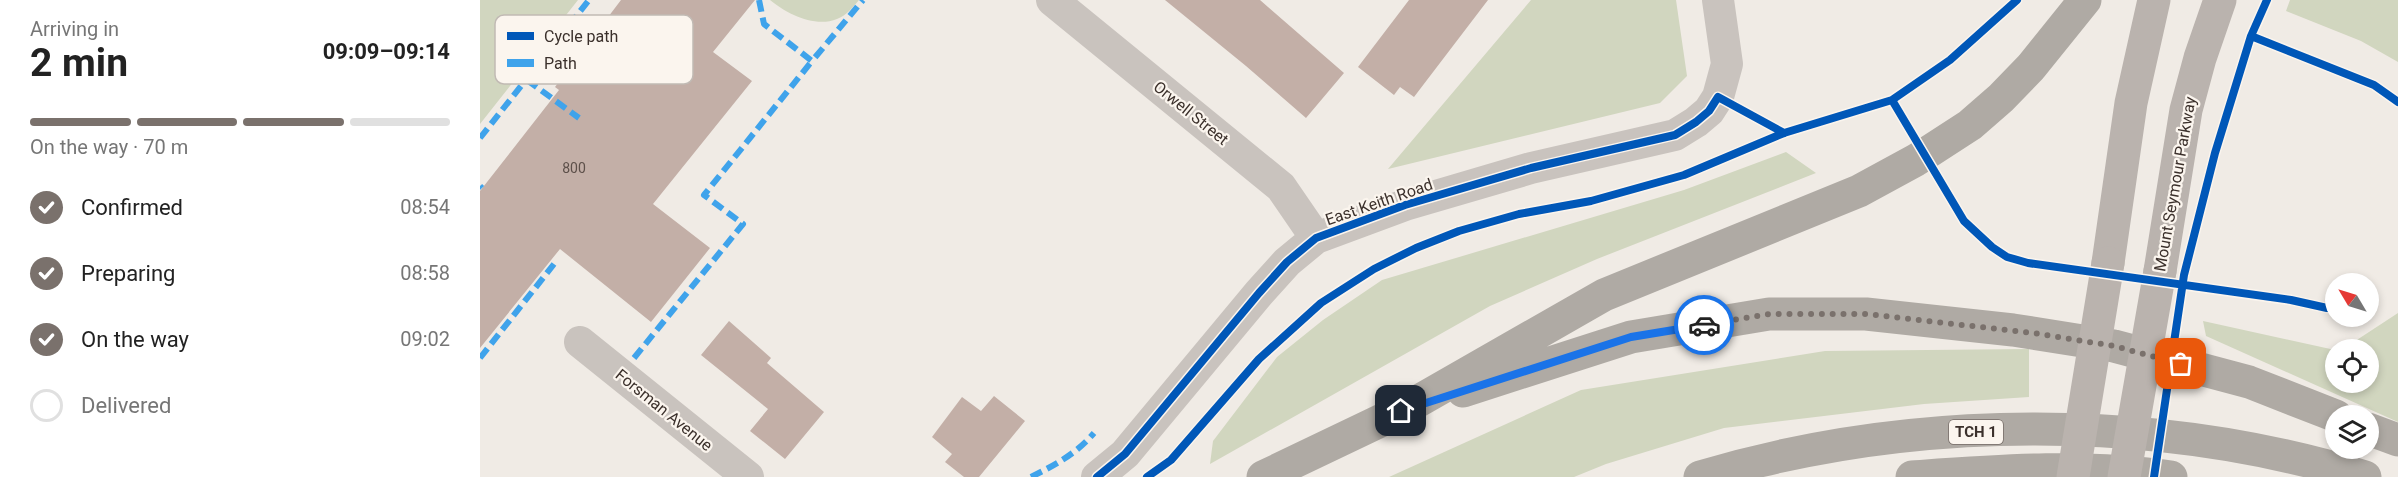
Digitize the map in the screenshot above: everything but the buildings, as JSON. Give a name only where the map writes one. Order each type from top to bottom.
[{"type":"highway","points":[[1263,477],[1401,411],[1604,295],[1859,191],[1916,160],[1970,125],[2001,98],[2031,68],[2085,0]]},
{"type":"highway","points":[[1401,411],[1631,337],[1769,314],[1866,314],[2013,330],[2114,346],[2249,381],[2325,412]]},
{"type":"highway","name":"TCH 1","points":[[1700,477],[1820,448],[1908,437],[1999,430],[2089,430],[2167,435],[2244,448],[2336,468],[2365,477]]},
{"type":"highway","points":[[2379,433],[2398,440]]},
{"type":"highway","points":[[1912,477],[2000,471],[2087,470],[2171,477]]},
{"type":"main road","points":[[2073,477],[2109,263],[2131,103],[2154,0]]},
{"type":"main road","name":"Mount Seymour Parkway","points":[[2124,477],[2186,110],[2200,58],[2220,0]]},
{"type":"street","name":"Orwell Street","points":[[1052,0],[1281,187],[1316,238]]},
{"type":"street","name":"East Keith Road","points":[[1097,477],[1125,454],[1258,293],[1287,262],[1316,238],[1405,205],[1520,171],[1675,135],[1696,122],[1709,111],[1718,97],[1727,64],[1718,0]]},
{"type":"street","name":"Forsman Avenue","points":[[580,342],[748,477]]},
{"type":"green space","points":[[480,0],[578,0],[566,15],[495,15],[495,84],[512,84],[480,124]]},
{"type":"green space","points":[[770,0],[859,0],[840,18],[820,22],[793,15]]},
{"type":"green space","points":[[1531,0],[1676,0],[1687,76],[1660,103],[1388,169]]},
{"type":"green space","points":[[2290,0],[2398,0],[2398,62],[2361,41],[2286,11]]},
{"type":"green space","points":[[1786,152],[1816,173],[1597,259],[1490,306],[1210,464],[1213,441],[1277,357],[1323,320],[1382,280],[1684,190]]},
{"type":"green space","points":[[2398,313],[2398,422],[2379,413],[2379,405],[2360,405],[2333,393],[2379,393],[2379,339],[2358,339]]},
{"type":"green space","points":[[2203,321],[2325,348],[2325,389],[2206,336]]},
{"type":"green space","points":[[2029,349],[2029,397],[1924,404],[1724,428],[1606,464],[1574,477],[1389,477],[1581,390],[1825,351]]},
{"type":"marked path","points":[[577,15],[589,0]]},
{"type":"marked path","points":[[759,0],[764,24],[812,61],[863,0]]},
{"type":"marked path","points":[[634,358],[743,224],[704,195],[812,61]]},
{"type":"marked path","points":[[480,138],[523,84]]},
{"type":"marked path","points":[[532,84],[579,118]]},
{"type":"marked path","points":[[480,358],[554,264]]},
{"type":"marked path","points":[[1031,477],[1072,453],[1094,433]]},
{"type":"cycle path","points":[[1147,477],[1171,460],[1259,359],[1321,303],[1374,269],[1416,248],[1459,231],[1519,214],[1591,201],[1684,175],[1784,133],[1892,100],[1950,60],[2017,0]]},
{"type":"cycle path","points":[[2154,477],[2184,275],[2215,153],[2251,36],[2267,0]]},
{"type":"cycle path","points":[[2251,36],[2374,85],[2398,102]]},
{"type":"cycle path","points":[[1097,477],[1125,454],[1287,262],[1316,238],[1405,205],[1531,168],[1675,135],[1709,111],[1718,97],[1784,133]]},
{"type":"cycle path","points":[[1892,100],[1964,221],[1992,247],[2007,257],[2028,263],[2291,300],[2325,308]]},
{"type":"way so far","points":[[1704,325],[1769,314],[1866,314],[2033,333],[2114,346],[2181,364]]},
{"type":"route","points":[[1401,411],[1631,337],[1704,325]]}]
